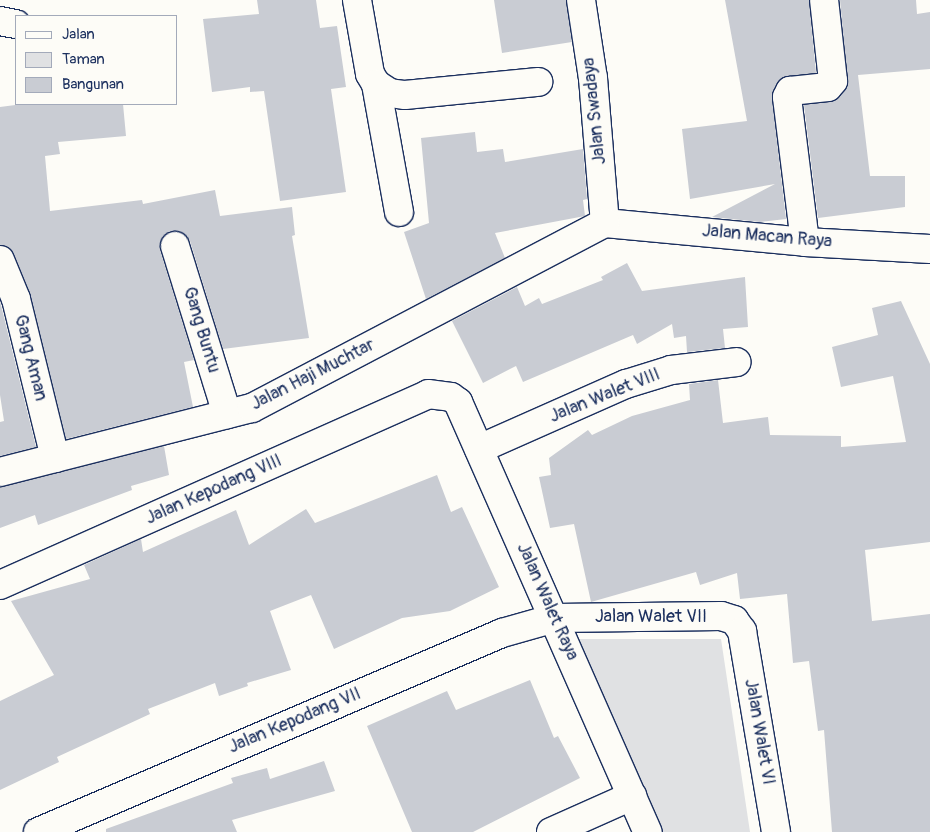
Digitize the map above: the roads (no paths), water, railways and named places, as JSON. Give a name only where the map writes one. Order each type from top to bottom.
[{"type":"street","points":[[357,0],[370,74],[376,84],[399,212]]},
{"type":"street","name":"Jalan Swadaya","points":[[581,0],[593,78],[605,223]]},
{"type":"street","points":[[804,242],[787,97],[790,91],[828,87],[833,81],[824,0]]},
{"type":"street","points":[[0,22],[15,24]]},
{"type":"street","points":[[376,84],[390,93],[404,95],[538,82]]},
{"type":"street","name":"Jalan Macan Raya","points":[[605,223],[804,242],[930,249]]},
{"type":"street","name":"Jalan Haji Muchtar","points":[[0,472],[252,408],[605,223]]},
{"type":"street","name":"Gang Buntu","points":[[175,246],[227,414]]},
{"type":"street","name":"Gang Aman","points":[[0,260],[16,299],[55,458]]},
{"type":"street","name":"Jalan Walet VIII","points":[[479,449],[626,384],[671,370],[737,362]]},
{"type":"street","name":"Jalan Walet Raya","points":[[428,394],[444,394],[458,402],[648,832]]},
{"type":"street","name":"Jalan Kepodang VIII","points":[[0,585],[428,394]]},
{"type":"street","name":"Jalan Walet VII","points":[[555,618],[721,616],[734,620],[742,631]]},
{"type":"street","name":"Jalan Kepodang VII","points":[[38,832],[502,634],[555,618]]},
{"type":"street","name":"Jalan Walet VI","points":[[742,631],[776,832]]},
{"type":"street","points":[[551,832],[632,796]]}]
